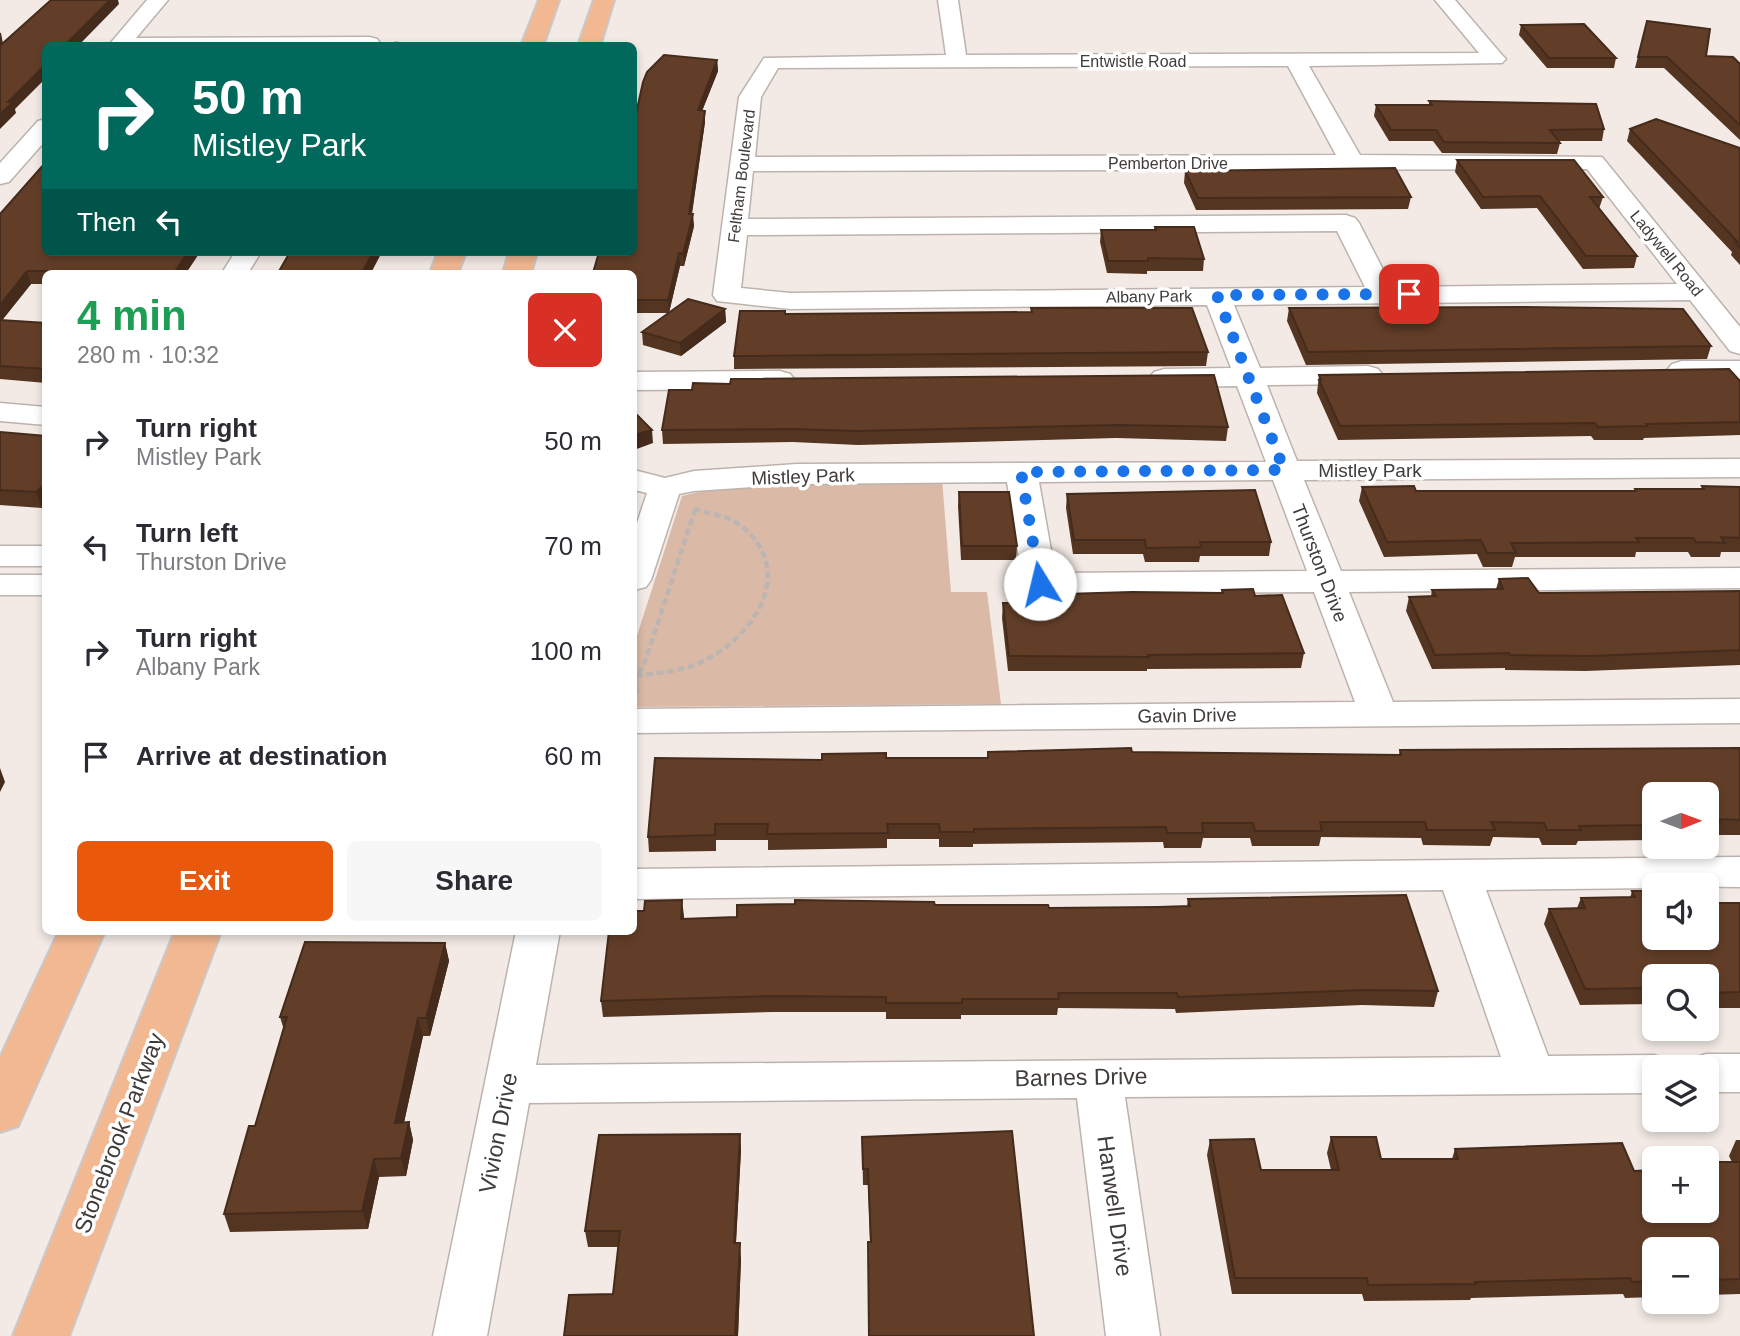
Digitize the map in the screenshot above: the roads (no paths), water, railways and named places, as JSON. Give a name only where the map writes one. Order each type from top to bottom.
[{"type":"main road","points":[[533,42],[549,0]]},
{"type":"main road","points":[[590,42],[604,0]]},
{"type":"main road","points":[[0,1112],[80,935]]},
{"type":"main road","name":"Stonebrook Parkway","points":[[41,1336],[196,935]]},
{"type":"street","points":[[121,42],[158,0]]},
{"type":"street","points":[[948,0],[957,62]]},
{"type":"street","name":"Entwistle Road","points":[[771,62],[1495,59],[1445,0]]},
{"type":"street","points":[[1295,60],[1352,163]]},
{"type":"street","name":"Feltham Boulevard","points":[[727,295],[750,97],[771,62]]},
{"type":"street","points":[[0,177],[42,130]]},
{"type":"street","name":"Pemberton Drive","points":[[742,164],[1594,162]]},
{"type":"street","name":"Ladywell Road","points":[[1594,162],[1740,345]]},
{"type":"street","points":[[735,227],[1346,223],[1382,294]]},
{"type":"street","name":"Albany Park","points":[[727,295],[790,301],[1698,292]]},
{"type":"street","name":"Thurston Drive","points":[[1217,295],[1378,712]]},
{"type":"street","points":[[1658,371],[1740,370]]},
{"type":"street","points":[[1137,378],[1399,375]]},
{"type":"street","points":[[637,381],[801,380]]},
{"type":"street","points":[[0,412],[42,416]]},
{"type":"street","name":"Mistley Park","points":[[665,488],[694,481],[797,474],[1740,468]]},
{"type":"street","points":[[1021,472],[1040,584],[1740,578]]},
{"type":"street","points":[[637,481],[665,488],[637,565]]},
{"type":"street","points":[[0,556],[42,556]]},
{"type":"street","points":[[0,585],[42,585]]},
{"type":"street","name":"Gavin Drive","points":[[637,721],[1378,712],[1740,711]]},
{"type":"street","points":[[637,884],[1740,872]]},
{"type":"street","points":[[1459,875],[1531,1074]]},
{"type":"street","name":"Vivion Drive","points":[[460,1336],[537,935]]},
{"type":"street","points":[[1719,1073],[1740,1073]]},
{"type":"street","name":"Barnes Drive","points":[[507,1084],[1642,1074]]},
{"type":"street","name":"Hanwell Drive","points":[[1098,1077],[1133,1336]]}]
